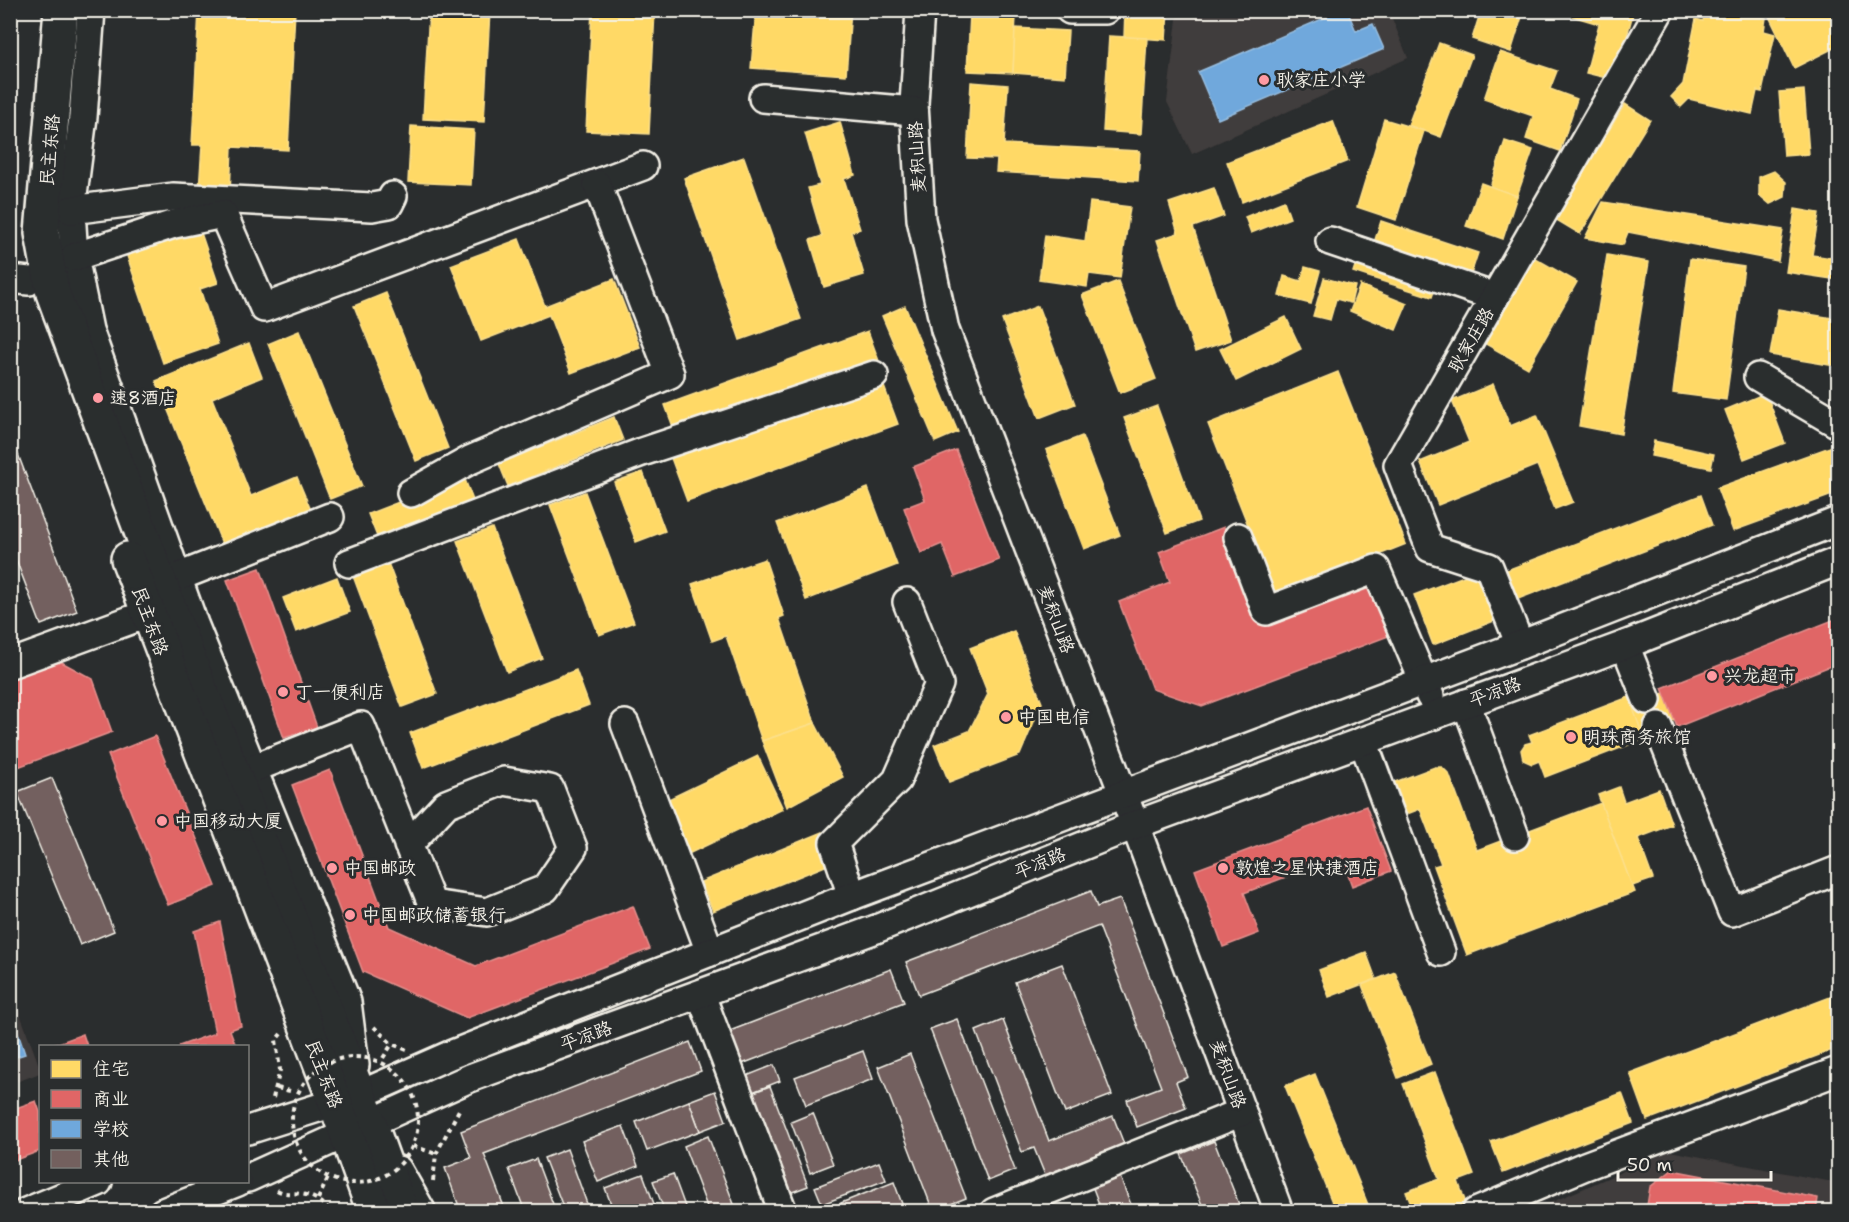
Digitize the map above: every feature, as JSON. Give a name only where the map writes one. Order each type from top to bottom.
[{"type":"main road","name":"民主东路","points":[[40,10],[20,280],[300,1013],[402,1212]]},
{"type":"main road","name":"民主东路","points":[[61,10],[68,115],[42,233],[53,293],[353,1114],[374,1212]]},
{"type":"street","name":"民主东路","points":[[91,10],[68,115],[74,257],[89,330],[178,577],[252,769],[347,1002],[353,1114],[422,1212]]},
{"type":"street","name":"麦积山路","points":[[920,10],[914,111],[921,219],[945,330],[1123,793],[1279,1212]]},
{"type":"street","points":[[1070,10],[1105,10]]},
{"type":"street","name":"耿家庄路","points":[[1520,645],[1489,567],[1430,548],[1398,465],[1660,10]]},
{"type":"street","points":[[763,98],[914,111]]},
{"type":"street","points":[[74,257],[174,224],[223,214],[264,308],[643,166]]},
{"type":"street","points":[[411,493],[470,460],[670,374],[597,184]]},
{"type":"street","points":[[71,210],[173,198],[372,207],[389,204],[393,196]]},
{"type":"street","points":[[1330,241],[1495,297]]},
{"type":"street","points":[[350,563],[642,452],[874,375]]},
{"type":"street","points":[[1758,377],[1839,424]]},
{"type":"street","points":[[178,577],[330,517]]},
{"type":"street","name":"平凉路","points":[[249,1177],[450,1055],[852,896],[1520,645],[1839,520]]},
{"type":"street","points":[[1238,537],[1266,611],[1376,569],[1438,714]]},
{"type":"street","name":"平凉路","points":[[249,1130],[353,1114],[470,1078],[876,929],[1135,825],[1625,645],[1839,561]]},
{"type":"street","points":[[852,896],[834,843],[897,780],[939,684],[907,602]]},
{"type":"street","points":[[10,664],[147,614]]},
{"type":"street","points":[[1625,645],[1647,700]]},
{"type":"street","points":[[1466,703],[1515,836]]},
{"type":"street","points":[[625,724],[710,952]]},
{"type":"street","points":[[252,769],[361,726],[408,845],[432,904],[487,912],[545,889],[573,848],[550,789],[504,781],[446,804],[408,845]]},
{"type":"street","points":[[1658,727],[1732,912],[1839,870]]},
{"type":"street","points":[[1363,741],[1442,952]]},
{"type":"street","points":[[701,995],[783,1212]]},
{"type":"street","points":[[1476,1212],[1585,1166],[1839,1071]]},
{"type":"street","points":[[994,1212],[1242,1112]]},
{"type":"street","points":[[26,1212],[96,1183]]},
{"type":"street","name":"平凉路","points":[[163,1212],[235,1183]]},
{"type":"path","points":[[297,1093],[277,1088],[280,1070],[276,1040],[300,1013]]},
{"type":"path","points":[[381,1061],[393,1044]]},
{"type":"path","points":[[357,1056],[381,1061],[401,1076],[415,1097],[418,1122],[413,1146],[398,1167],[377,1180],[352,1184],[328,1178],[308,1163],[295,1142],[291,1117],[297,1093],[311,1072],[333,1059],[357,1056]]},
{"type":"path","points":[[413,1146],[436,1154],[458,1113],[470,1078]]},
{"type":"path","points":[[318,1199],[328,1178]]},
{"type":"path","points":[[249,1179],[283,1194],[301,1193],[318,1199],[332,1212]]},
{"type":"shaded area","name":"耿家庄小学","points":[[1178,11],[1389,11],[1408,58],[1192,154],[1167,102]]},
{"type":"shaded area","points":[[10,987],[39,1065],[39,1073],[11,1084]]},
{"type":"shaded area","points":[[1670,1151],[1838,1183],[1838,1211],[1529,1212]]},
{"type":"building: 住宅","points":[[199,10],[295,10],[288,150],[232,147],[230,193],[199,191],[202,145],[192,145]]},
{"type":"building: 住宅","points":[[429,10],[490,10],[484,122],[423,119]]},
{"type":"building: 住宅","points":[[592,10],[655,10],[649,134],[586,131]]},
{"type":"building: 住宅","points":[[756,10],[851,10],[846,75],[751,68]]},
{"type":"building: 住宅","points":[[1125,10],[1168,10],[1166,40],[1124,37]]},
{"type":"building: 住宅","points":[[1481,10],[1524,10],[1511,52],[1472,39]]},
{"type":"building: 住宅","points":[[1552,10],[1634,10],[1615,80],[1586,73],[1599,24]]},
{"type":"building: 住宅","points":[[1705,10],[1735,10],[1766,18],[1764,31],[1775,34],[1762,92],[1757,91],[1752,114],[1689,99],[1681,107],[1671,97],[1683,84],[1696,19],[1703,21]]},
{"type":"building: 住宅","points":[[1766,10],[1828,10],[1838,32],[1838,46],[1794,68]]},
{"type":"building: 住宅","points":[[970,14],[1016,16],[1013,73],[967,71]]},
{"type":"building: 住宅","points":[[1015,28],[1068,31],[1065,77],[1013,73]]},
{"type":"building: 住宅","points":[[1109,36],[1147,38],[1141,134],[1103,131]]},
{"type":"building: 住宅","points":[[1439,43],[1472,55],[1441,137],[1408,125]]},
{"type":"building: 住宅","points":[[1500,52],[1557,71],[1550,89],[1577,99],[1560,151],[1526,139],[1533,116],[1484,99]]},
{"type":"building: 住宅","points":[[971,82],[1008,85],[1004,144],[1140,151],[1138,181],[996,172],[997,159],[967,158]]},
{"type":"building: 住宅","points":[[1804,90],[1809,154],[1784,156],[1779,92]]},
{"type":"building: 住宅","points":[[1625,104],[1650,120],[1580,234],[1555,219]]},
{"type":"building: 住宅","points":[[1384,119],[1424,131],[1396,220],[1357,207]]},
{"type":"building: 住宅","points":[[1333,121],[1348,161],[1242,202],[1227,162]]},
{"type":"building: 住宅","points":[[840,122],[855,175],[844,179],[860,229],[851,232],[864,275],[824,287],[810,240],[822,236],[808,188],[820,185],[805,133]]},
{"type":"building: 住宅","points":[[411,126],[474,130],[471,185],[408,182]]},
{"type":"building: 住宅","points":[[1505,141],[1533,150],[1517,196],[1490,187]]},
{"type":"building: 住宅","points":[[744,157],[801,319],[740,340],[684,178]]},
{"type":"building: 住宅","points":[[1774,171],[1786,182],[1785,197],[1770,204],[1759,195],[1759,177]]},
{"type":"building: 住宅","points":[[1481,183],[1517,196],[1503,239],[1466,226]]},
{"type":"building: 住宅","points":[[1214,188],[1224,216],[1193,227],[1231,340],[1195,352],[1157,240],[1178,233],[1169,203]]},
{"type":"building: 住宅","points":[[1284,201],[1290,218],[1251,233],[1245,217]]},
{"type":"building: 住宅","points":[[1090,202],[1130,207],[1120,278],[1089,274],[1087,287],[1039,280],[1045,235],[1085,241]]},
{"type":"building: 住宅","points":[[1603,202],[1783,230],[1778,261],[1628,232],[1623,245],[1585,238]]},
{"type":"building: 住宅","points":[[1795,209],[1819,213],[1812,255],[1838,259],[1838,280],[1786,272]]},
{"type":"building: 住宅","points":[[1381,221],[1478,253],[1469,280],[1372,249]]},
{"type":"building: 住宅","points":[[199,227],[218,283],[200,289],[218,344],[163,363],[126,253]]},
{"type":"building: 住宅","points":[[519,239],[545,306],[614,279],[640,347],[571,373],[549,315],[481,341],[451,265]]},
{"type":"building: 住宅","points":[[1607,255],[1649,262],[1621,434],[1579,426]]},
{"type":"building: 住宅","points":[[1358,257],[1437,283],[1432,297],[1353,272]]},
{"type":"building: 住宅","points":[[1533,257],[1577,282],[1528,368],[1484,343]]},
{"type":"building: 住宅","points":[[1690,259],[1744,267],[1726,400],[1673,393]]},
{"type":"building: 住宅","points":[[1305,267],[1320,271],[1311,304],[1279,296],[1284,276],[1301,281]]},
{"type":"building: 住宅","points":[[1324,278],[1355,286],[1351,303],[1336,299],[1330,320],[1313,316]]},
{"type":"building: 住宅","points":[[1118,281],[1156,379],[1120,393],[1082,295]]},
{"type":"building: 住宅","points":[[1360,285],[1407,304],[1396,330],[1350,311]]},
{"type":"building: 住宅","points":[[386,293],[448,448],[416,461],[354,306]]},
{"type":"building: 住宅","points":[[905,306],[958,432],[935,442],[882,316]]},
{"type":"building: 住宅","points":[[1038,306],[1075,404],[1039,418],[1002,320]]},
{"type":"building: 住宅","points":[[1778,309],[1838,319],[1836,366],[1770,355]]},
{"type":"building: 住宅","points":[[1286,317],[1301,349],[1236,381],[1220,349]]},
{"type":"building: 住宅","points":[[299,331],[362,486],[330,499],[268,344]]},
{"type":"building: 住宅","points":[[868,331],[879,361],[676,435],[665,405]]},
{"type":"building: 住宅","points":[[249,343],[262,377],[212,398],[251,496],[297,477],[313,515],[225,551],[156,381]]},
{"type":"building: 住宅","points":[[1338,372],[1406,544],[1276,596],[1208,424]]},
{"type":"building: 住宅","points":[[882,381],[898,424],[687,501],[671,458]]},
{"type":"building: 住宅","points":[[1493,384],[1510,426],[1537,415],[1573,502],[1555,509],[1537,465],[1438,505],[1420,462],[1469,442],[1452,401]]},
{"type":"building: 住宅","points":[[1766,393],[1785,443],[1744,459],[1725,410]]},
{"type":"building: 住宅","points":[[1157,406],[1199,521],[1167,533],[1124,418]]},
{"type":"building: 住宅","points":[[614,417],[623,440],[508,486],[499,464]]},
{"type":"building: 住宅","points":[[1082,436],[1120,535],[1084,549],[1046,450]]},
{"type":"building: 住宅","points":[[1654,441],[1714,454],[1711,468],[1651,456]]},
{"type":"building: 住宅","points":[[1838,444],[1838,493],[1733,531],[1717,488]]},
{"type":"building: 住宅","points":[[643,472],[665,531],[636,542],[614,482]]},
{"type":"building: 住宅","points":[[464,477],[474,503],[378,539],[368,514]]},
{"type":"building: 住宅","points":[[868,488],[897,565],[806,600],[777,523]]},
{"type":"building: 住宅","points":[[585,492],[634,622],[599,635],[550,505]]},
{"type":"building: 住宅","points":[[1701,495],[1712,525],[1518,599],[1507,570]]},
{"type":"building: 住宅","points":[[492,528],[542,658],[507,672],[457,541]]},
{"type":"building: 住宅","points":[[765,559],[784,616],[779,618],[815,723],[762,741],[726,636],[712,641],[692,584]]},
{"type":"building: 住宅","points":[[388,563],[437,694],[402,707],[353,576]]},
{"type":"building: 住宅","points":[[1480,570],[1499,619],[1433,645],[1414,595]]},
{"type":"building: 住宅","points":[[337,577],[350,612],[296,632],[283,598]]},
{"type":"building: 住宅","name":"中国电信","points":[[1014,631],[1042,703],[1020,755],[949,782],[934,745],[969,731],[988,694],[970,648]]},
{"type":"building: 住宅","points":[[576,670],[589,705],[423,768],[410,733]]},
{"type":"building: 住宅","points":[[1664,693],[1675,720],[1642,733],[1631,706]]},
{"type":"building: 住宅","points":[[1629,697],[1644,739],[1545,777],[1539,761],[1532,764],[1523,760],[1521,750],[1525,744],[1532,742],[1529,735]]},
{"type":"building: 住宅","points":[[815,723],[843,777],[787,807],[762,741]]},
{"type":"building: 住宅","points":[[758,756],[783,809],[682,857],[658,804]]},
{"type":"building: 住宅","points":[[1435,767],[1442,767],[1449,774],[1477,850],[1601,803],[1635,892],[1467,955],[1434,866],[1441,864],[1420,809],[1407,814],[1395,782]]},
{"type":"building: 住宅","points":[[1619,787],[1624,802],[1659,789],[1672,825],[1638,838],[1653,879],[1632,886],[1598,795]]},
{"type":"building: 住宅","points":[[823,832],[835,862],[713,911],[701,882]]},
{"type":"building: 住宅","points":[[1366,952],[1376,979],[1329,997],[1319,970]]},
{"type":"building: 住宅","points":[[1395,972],[1431,1064],[1398,1078],[1362,985]]},
{"type":"building: 住宅","points":[[1838,994],[1838,1048],[1647,1120],[1630,1073]]},
{"type":"building: 住宅","points":[[1435,1072],[1474,1175],[1458,1181],[1468,1209],[1461,1212],[1414,1212],[1406,1192],[1439,1179],[1403,1084]]},
{"type":"building: 住宅","points":[[1315,1074],[1371,1212],[1336,1212],[1285,1086]]},
{"type":"building: 住宅","points":[[1622,1093],[1633,1123],[1503,1173],[1491,1142]]},
{"type":"building: 商业","points":[[956,450],[999,560],[955,577],[942,544],[921,553],[904,508],[925,500],[913,467]]},
{"type":"building: 商业","points":[[1224,527],[1261,625],[1371,584],[1391,635],[1202,706],[1152,689],[1119,602],[1170,582],[1159,552]]},
{"type":"building: 商业","points":[[260,568],[317,727],[284,738],[227,580]]},
{"type":"building: 商业","points":[[1838,618],[1838,663],[1677,727],[1662,688]]},
{"type":"building: 商业","points":[[54,658],[93,679],[112,732],[10,770],[10,674]]},
{"type":"building: 商业","name":"中国移动大厦","points":[[155,736],[216,886],[168,905],[108,755]]},
{"type":"building: 商业","points":[[330,770],[389,927],[476,966],[633,906],[650,949],[467,1018],[363,972],[292,785]]},
{"type":"building: 商业","points":[[1366,806],[1391,871],[1352,886],[1341,856],[1244,893],[1259,933],[1223,947],[1195,870]]},
{"type":"building: 商业","points":[[220,922],[241,1026],[230,1030],[236,1045],[182,1045],[215,1033],[194,931]]},
{"type":"building: 商业","points":[[83,1034],[87,1045],[53,1045]]},
{"type":"building: 商业","points":[[36,1101],[39,1109],[39,1151],[10,1162],[10,1110]]},
{"type":"building: 商业","points":[[1672,1170],[1818,1198],[1816,1212],[1646,1212],[1650,1187]]},
{"type":"building: 学校","points":[[1347,10],[1356,31],[1373,24],[1384,49],[1218,119],[1198,72]]},
{"type":"building: 学校","points":[[14,1021],[25,1054],[10,1059],[10,1022]]},
{"type":"building: 其他","points":[[10,433],[77,611],[41,625],[10,544]]},
{"type":"building: 其他","points":[[52,778],[114,931],[80,945],[17,792]]},
{"type":"building: 其他","points":[[1091,891],[1097,907],[1120,899],[1188,1077],[1176,1082],[1186,1108],[1137,1127],[1127,1100],[1161,1087],[1099,926],[919,995],[906,962]]},
{"type":"building: 其他","points":[[1062,964],[1112,1095],[1065,1113],[1015,982]]},
{"type":"building: 其他","points":[[891,969],[904,1002],[734,1067],[722,1034]]},
{"type":"building: 其他","points":[[957,1019],[1015,1170],[988,1181],[930,1029]]},
{"type":"building: 其他","points":[[1003,1020],[1049,1141],[1113,1116],[1124,1144],[1045,1175],[1034,1148],[1022,1152],[976,1031]]},
{"type":"building: 其他","points":[[690,1042],[701,1071],[484,1154],[506,1212],[461,1212],[445,1168],[471,1158],[461,1131]]},
{"type":"building: 其他","points":[[863,1051],[873,1079],[806,1105],[795,1077]]},
{"type":"building: 其他","points":[[910,1054],[966,1198],[933,1211],[878,1067]]},
{"type":"building: 其他","points":[[774,1065],[780,1081],[745,1095],[739,1079]]},
{"type":"building: 其他","points":[[770,1086],[808,1186],[787,1194],[749,1094]]},
{"type":"building: 其他","points":[[715,1091],[726,1121],[700,1131],[689,1101]]},
{"type":"building: 其他","points":[[689,1101],[700,1131],[647,1151],[636,1122]]},
{"type":"building: 其他","points":[[813,1113],[833,1164],[810,1173],[791,1122]]},
{"type":"building: 其他","points":[[623,1126],[638,1166],[598,1182],[582,1141]]},
{"type":"building: 其他","points":[[708,1136],[737,1212],[709,1212],[684,1146]]},
{"type":"building: 其他","points":[[1214,1141],[1242,1212],[1205,1212],[1181,1154]]},
{"type":"building: 其他","points":[[567,1149],[590,1212],[565,1212],[544,1158]]},
{"type":"building: 其他","points":[[536,1159],[556,1212],[525,1212],[509,1169]]},
{"type":"building: 其他","points":[[879,1162],[886,1180],[822,1204],[815,1187]]},
{"type":"building: 其他","points":[[1118,1172],[1134,1212],[1102,1212],[1091,1183]]},
{"type":"building: 其他","points":[[643,1174],[657,1212],[614,1212],[605,1188]]},
{"type":"building: 其他","points":[[673,1174],[687,1212],[665,1212],[653,1181]]},
{"type":"building: 其他","points":[[894,1182],[905,1212],[844,1212],[841,1203]]},
{"type":"place","name":"耿家庄小学","points":[[1264,80]]},
{"type":"place","name":"速8酒店","points":[[98,398]]},
{"type":"place","name":"兴龙超市","points":[[1712,676]]},
{"type":"place","name":"丁一便利店","points":[[283,692]]},
{"type":"place","name":"中国电信","points":[[1006,717]]},
{"type":"place","name":"明珠商务旅馆","points":[[1571,737]]},
{"type":"place","name":"中国移动大厦","points":[[162,821]]},
{"type":"place","name":"中国邮政","points":[[332,868]]},
{"type":"place","name":"敦煌之星快捷酒店","points":[[1223,868]]},
{"type":"place","name":"中国邮政储蓄银行","points":[[350,915]]}]
